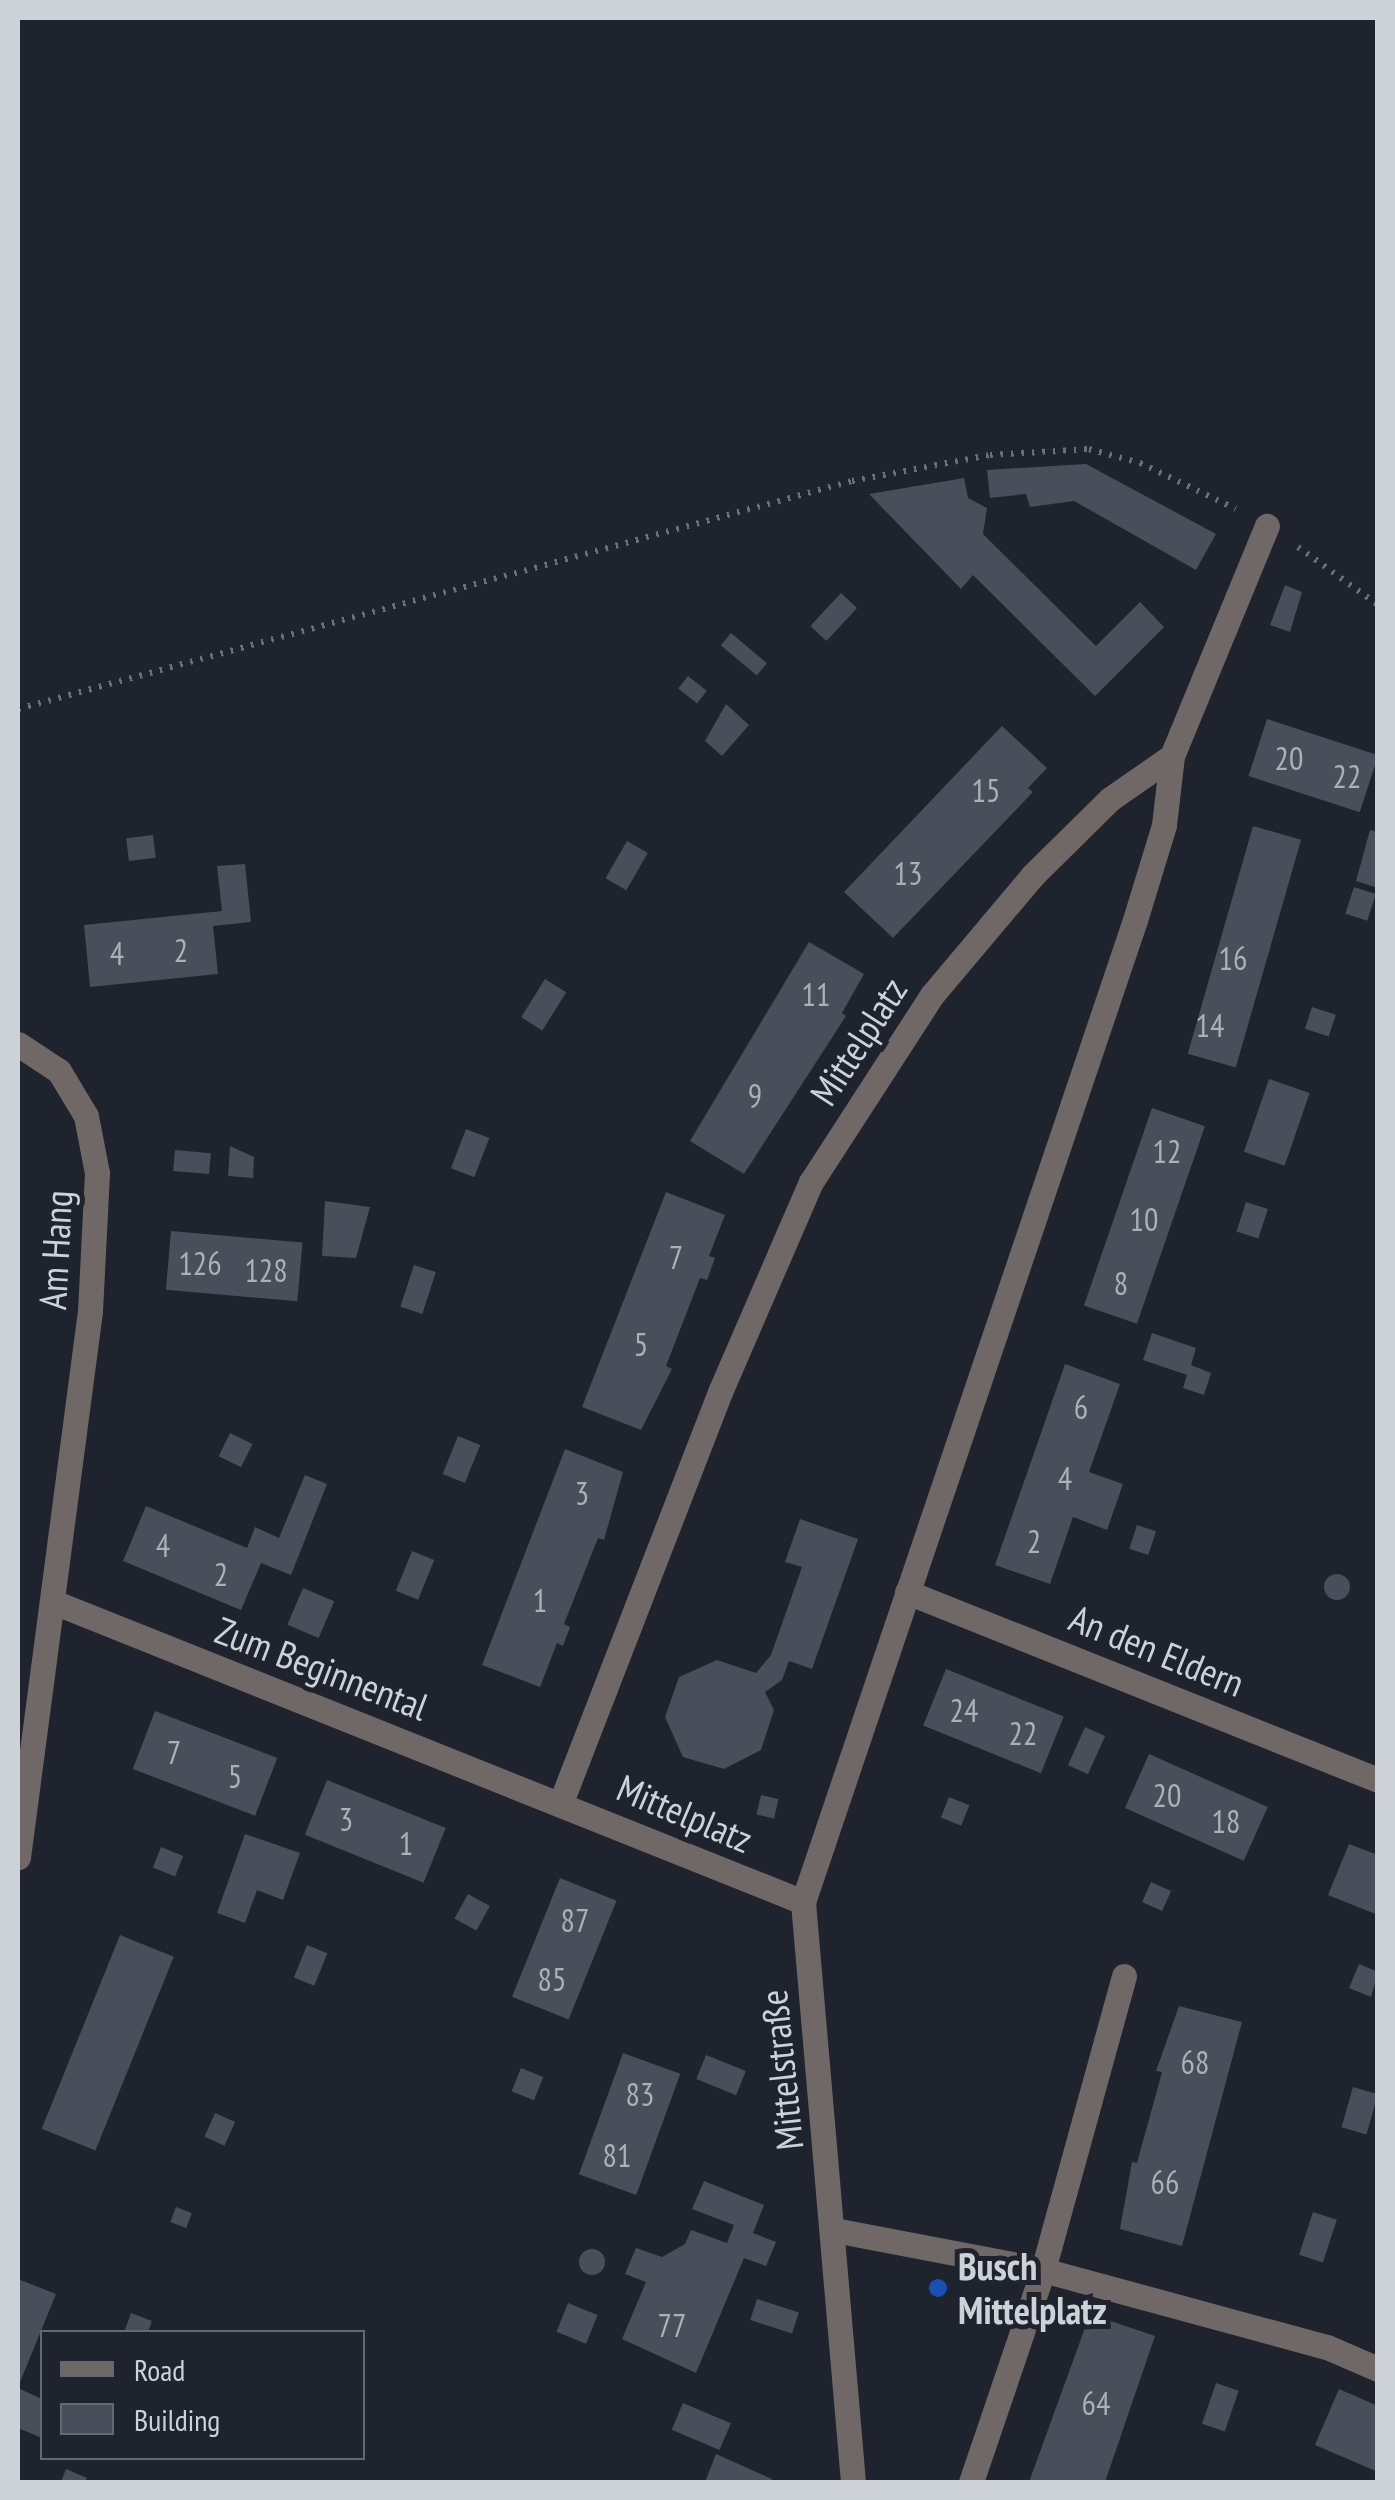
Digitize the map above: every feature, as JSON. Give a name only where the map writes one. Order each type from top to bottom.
[{"type":"street","points":[[803,1902],[1135,920],[1164,825],[1172,756],[1267,526]]},
{"type":"street","name":"Mittelplatz","points":[[803,1902],[561,1802],[720,1392],[810,1182],[932,995],[1097,812],[1172,756]]},
{"type":"street","name":"Am Hang","points":[[18,1044],[60,1071],[86,1116],[97,1173],[90,1311],[56,1603],[18,1857]]},
{"type":"street","name":"An den Eldern","points":[[907,1592],[1378,1780]]},
{"type":"street","name":"Zum Beginnental","points":[[56,1603],[561,1802]]},
{"type":"street","name":"Mittelstraße","points":[[803,1902],[853,2482]]},
{"type":"street","points":[[971,2482],[1043,2270],[1124,1976]]},
{"type":"street","points":[[834,2230],[1043,2270],[1327,2347],[1378,2369]]},
{"type":"path","points":[[18,709],[852,481],[990,455],[1106,454],[1201,490],[1267,526],[1378,605]]},
{"type":"building","points":[[1086,464],[1216,534],[1196,570],[1074,501],[1030,507],[1026,494],[990,498],[987,470]]},
{"type":"building","points":[[964,478],[968,498],[987,508],[983,534],[1096,646],[1140,602],[1164,627],[1095,696],[973,575],[961,589],[869,494]]},
{"type":"building","points":[[1285,585],[1302,592],[1290,632],[1270,625]]},
{"type":"building","points":[[841,593],[857,608],[826,641],[810,626]]},
{"type":"building","points":[[731,633],[767,663],[757,675],[721,645]]},
{"type":"building","points":[[688,676],[707,691],[697,703],[678,689]]},
{"type":"building","points":[[726,704],[749,725],[722,756],[705,741]]},
{"type":"building","points":[[1267,719],[1378,755],[1360,812],[1248,776]]},
{"type":"building","points":[[1002,726],[1047,768],[1028,788],[1033,792],[893,938],[844,892]]},
{"type":"building","points":[[1253,826],[1301,840],[1236,1068],[1188,1054]]},
{"type":"building","points":[[1370,830],[1378,832],[1378,888],[1356,881]]},
{"type":"building","points":[[153,835],[156,858],[129,861],[126,838]]},
{"type":"building","points":[[627,841],[648,853],[626,890],[606,878]]},
{"type":"building","points":[[245,864],[251,922],[213,926],[218,974],[90,987],[84,925],[222,911],[217,866]]},
{"type":"building","points":[[1354,887],[1376,894],[1367,921],[1345,914]]},
{"type":"building","points":[[809,942],[864,974],[842,1013],[846,1016],[744,1174],[690,1141]]},
{"type":"building","points":[[545,979],[566,992],[542,1030],[521,1017]]},
{"type":"building","points":[[1312,1007],[1336,1015],[1329,1037],[1305,1029]]},
{"type":"building","points":[[1269,1079],[1310,1093],[1285,1166],[1244,1152]]},
{"type":"building","points":[[1152,1108],[1205,1126],[1137,1324],[1084,1306]]},
{"type":"building","points":[[466,1129],[489,1138],[474,1177],[451,1168]]},
{"type":"building","points":[[230,1146],[254,1157],[253,1178],[228,1176]]},
{"type":"building","points":[[175,1150],[211,1153],[209,1174],[173,1171]]},
{"type":"building","points":[[666,1192],[725,1215],[709,1256],[715,1258],[707,1280],[700,1278],[666,1366],[672,1369],[641,1430],[582,1407]]},
{"type":"building","points":[[325,1201],[370,1207],[356,1258],[322,1256]]},
{"type":"building","points":[[1246,1202],[1268,1209],[1258,1239],[1236,1231]]},
{"type":"building","points":[[171,1231],[302,1243],[297,1301],[166,1290]]},
{"type":"building","points":[[414,1265],[436,1272],[422,1314],[400,1307]]},
{"type":"building","points":[[1152,1333],[1196,1348],[1191,1365],[1211,1373],[1204,1395],[1183,1388],[1187,1375],[1143,1360]]},
{"type":"building","points":[[1065,1364],[1120,1384],[1089,1472],[1123,1484],[1107,1530],[1073,1517],[1050,1584],[995,1565]]},
{"type":"building","points":[[230,1433],[252,1444],[241,1467],[219,1456]]},
{"type":"building","points":[[458,1436],[480,1445],[465,1483],[443,1474]]},
{"type":"building","points":[[565,1449],[623,1472],[604,1540],[598,1538],[564,1624],[570,1627],[563,1646],[557,1643],[540,1687],[482,1665]]},
{"type":"building","points":[[305,1475],[327,1484],[291,1575],[261,1563],[241,1610],[123,1561],[146,1506],[247,1548],[255,1527],[279,1538]]},
{"type":"building","points":[[800,1519],[858,1539],[812,1669],[789,1661],[782,1680],[765,1692],[774,1710],[761,1750],[724,1769],[683,1757],[665,1717],[679,1677],[717,1660],[756,1673],[771,1655],[802,1567],[785,1562]]},
{"type":"building","points":[[1137,1525],[1156,1531],[1148,1555],[1129,1549]]},
{"type":"building","points":[[412,1551],[434,1560],[418,1600],[396,1591]]},
{"type":"building","points":[[1337,1574],[1346,1578],[1350,1587],[1346,1596],[1337,1600],[1328,1596],[1324,1587],[1328,1578]]},
{"type":"building","points":[[303,1588],[334,1601],[319,1638],[287,1625]]},
{"type":"building","points":[[946,1669],[1064,1717],[1041,1773],[923,1726]]},
{"type":"building","points":[[155,1711],[277,1758],[255,1816],[133,1769]]},
{"type":"building","points":[[1085,1727],[1105,1736],[1088,1774],[1068,1765]]},
{"type":"building","points":[[1149,1754],[1268,1807],[1244,1861],[1125,1808]]},
{"type":"building","points":[[327,1780],[446,1828],[424,1883],[305,1835]]},
{"type":"building","points":[[761,1795],[779,1799],[774,1819],[757,1814]]},
{"type":"building","points":[[949,1797],[969,1805],[961,1826],[941,1817]]},
{"type":"building","points":[[245,1834],[300,1853],[283,1900],[257,1890],[245,1923],[217,1913]]},
{"type":"building","points":[[1349,1844],[1378,1855],[1378,1915],[1328,1895]]},
{"type":"building","points":[[161,1847],[183,1856],[175,1876],[153,1867]]},
{"type":"building","points":[[560,1878],[617,1901],[569,2020],[512,1997]]},
{"type":"building","points":[[1151,1882],[1171,1891],[1162,1911],[1142,1902]]},
{"type":"building","points":[[468,1894],[490,1906],[476,1931],[454,1918]]},
{"type":"building","points":[[120,1935],[174,1957],[95,2151],[42,2129]]},
{"type":"building","points":[[307,1945],[327,1953],[314,1986],[294,1977]]},
{"type":"building","points":[[1359,1964],[1378,1972],[1371,1997],[1349,1988]]},
{"type":"building","points":[[1179,2006],[1242,2022],[1182,2246],[1120,2229],[1132,2162],[1137,2163],[1162,2072],[1156,2071]]},
{"type":"building","points":[[623,2053],[680,2074],[636,2195],[579,2174]]},
{"type":"building","points":[[706,2055],[746,2071],[736,2095],[696,2079]]},
{"type":"building","points":[[521,2068],[543,2077],[534,2100],[512,2091]]},
{"type":"building","points":[[1353,2087],[1378,2094],[1366,2135],[1341,2127]]},
{"type":"building","points":[[215,2113],[235,2122],[225,2146],[204,2137]]},
{"type":"building","points":[[704,2181],[764,2205],[753,2233],[776,2242],[766,2266],[744,2258],[696,2373],[622,2339],[646,2282],[625,2274],[636,2248],[662,2257],[685,2244],[691,2230],[727,2243],[734,2225],[692,2209]]},
{"type":"building","points":[[176,2207],[192,2213],[186,2228],[170,2222]]},
{"type":"building","points":[[1313,2212],[1337,2220],[1323,2263],[1299,2255]]},
{"type":"building","points":[[592,2249],[601,2253],[605,2262],[601,2271],[592,2275],[583,2271],[579,2262],[583,2253]]},
{"type":"building","points":[[18,2279],[56,2294],[18,2387]]},
{"type":"building","points":[[757,2299],[799,2313],[792,2334],[750,2320]]},
{"type":"building","points":[[568,2303],[598,2315],[586,2344],[556,2332]]},
{"type":"building","points":[[131,2313],[152,2321],[149,2330],[125,2330]]},
{"type":"building","points":[[1090,2314],[1155,2336],[1105,2482],[1029,2482]]},
{"type":"building","points":[[1216,2383],[1239,2391],[1225,2431],[1202,2424]]},
{"type":"building","points":[[18,2388],[40,2398],[40,2437],[18,2428]]},
{"type":"building","points":[[1339,2389],[1378,2406],[1378,2472],[1315,2445]]},
{"type":"building","points":[[683,2403],[731,2423],[720,2450],[672,2430]]},
{"type":"building","points":[[716,2454],[772,2479],[705,2482]]},
{"type":"building","points":[[66,2469],[87,2478],[85,2482],[61,2482]]},
{"type":"place","name":"Busch Mittelplatz","points":[[938,2288]]}]
